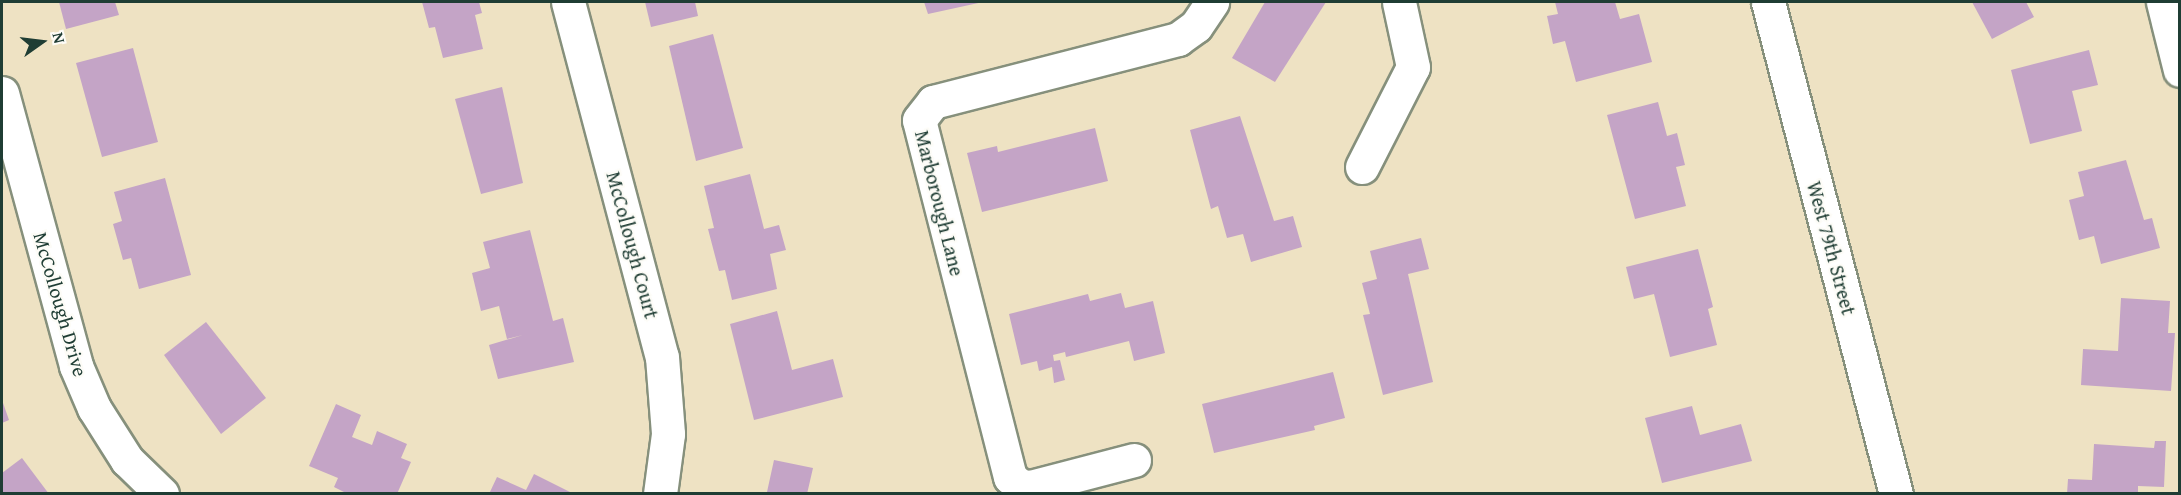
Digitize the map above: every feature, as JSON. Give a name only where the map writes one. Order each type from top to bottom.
[{"type":"street","name":"McCollough Court","points":[[568,2],[662,357],[668,434],[660,494]]},
{"type":"street","name":"Marborough Lane","points":[[1134,460],[1030,487],[1020,486],[1010,477],[919,120],[933,102],[1178,39],[1196,26],[1212,2]]},
{"type":"street","points":[[1362,167],[1413,67],[1399,2]]},
{"type":"street","name":"West 79th Street","points":[[1768,2],[1896,494]]},
{"type":"street","points":[[2163,2],[2180,70]]},
{"type":"street","name":"McCollough Drive","points":[[2,93],[76,366],[94,408],[127,460],[162,494]]},
{"type":"building","points":[[59,2],[115,2],[119,15],[66,29]]},
{"type":"building","points":[[422,2],[479,2],[482,13],[475,15],[483,49],[443,58],[435,27],[429,28]]},
{"type":"building","points":[[645,2],[695,2],[698,16],[651,27]]},
{"type":"building","points":[[924,2],[983,2],[928,14]]},
{"type":"building","points":[[1265,2],[1326,2],[1275,82],[1232,58]]},
{"type":"building","points":[[1555,2],[1615,2],[1620,19],[1639,14],[1652,62],[1576,82],[1565,41],[1553,44],[1547,16],[1558,14]]},
{"type":"building","points":[[1972,2],[2026,2],[2034,17],[1992,39]]},
{"type":"building","points":[[713,34],[743,148],[696,161],[669,46]]},
{"type":"building","points":[[133,48],[158,142],[102,157],[76,63]]},
{"type":"building","points":[[2089,50],[2098,85],[2072,91],[2082,131],[2030,144],[2011,70]]},
{"type":"building","points":[[502,87],[523,183],[481,194],[455,99]]},
{"type":"building","points":[[1658,102],[1667,136],[1677,133],[1685,165],[1676,167],[1686,206],[1635,219],[1607,115]]},
{"type":"building","points":[[1240,116],[1274,221],[1293,216],[1302,247],[1251,262],[1243,234],[1227,238],[1218,206],[1211,209],[1190,130]]},
{"type":"building","points":[[1095,128],[1108,181],[982,212],[967,153],[997,146],[998,152]]},
{"type":"building","points":[[2126,160],[2144,220],[2152,218],[2160,248],[2101,264],[2094,236],[2079,240],[2069,200],[2084,196],[2078,172]]},
{"type":"building","points":[[750,174],[764,229],[779,225],[786,250],[770,254],[777,289],[732,300],[725,270],[719,271],[708,229],[714,228],[704,186]]},
{"type":"building","points":[[165,178],[191,275],[139,289],[131,258],[123,260],[113,224],[122,221],[114,192]]},
{"type":"building","points":[[530,230],[553,321],[563,318],[574,362],[498,379],[489,345],[523,335],[507,339],[499,306],[481,311],[472,273],[490,268],[483,242]]},
{"type":"building","points":[[1421,238],[1429,269],[1408,274],[1433,382],[1383,395],[1363,315],[1370,314],[1362,283],[1377,279],[1370,251]]},
{"type":"building","points":[[1698,249],[1713,307],[1708,309],[1717,345],[1670,357],[1654,294],[1634,299],[1626,267]]},
{"type":"building","points":[[1121,293],[1125,308],[1153,301],[1165,353],[1134,361],[1129,341],[1066,357],[1065,352],[1053,355],[1054,361],[1060,360],[1065,380],[1054,383],[1052,367],[1039,371],[1037,361],[1021,365],[1009,314],[1088,294],[1090,301]]},
{"type":"building","points":[[2121,298],[2170,301],[2168,333],[2175,333],[2171,391],[2081,385],[2083,349],[2118,351]]},
{"type":"building","points":[[777,311],[792,370],[833,359],[843,397],[754,420],[730,324]]},
{"type":"building","points":[[206,322],[266,398],[221,434],[164,355]]},
{"type":"building","points":[[1333,372],[1345,418],[1314,426],[1315,430],[1214,453],[1202,404]]},
{"type":"building","points":[[2,400],[9,420],[2,423]]},
{"type":"building","points":[[336,404],[361,415],[352,437],[372,445],[377,431],[407,444],[401,458],[411,462],[397,494],[348,494],[334,487],[338,478],[309,466]]},
{"type":"building","points":[[1692,406],[1700,435],[1741,424],[1752,461],[1662,483],[1645,418]]},
{"type":"building","points":[[2155,441],[2166,441],[2164,487],[2138,486],[2138,494],[2067,494],[2068,479],[2092,480],[2094,444],[2154,448]]},
{"type":"building","points":[[22,458],[49,494],[2,494],[2,473]]},
{"type":"building","points":[[774,460],[813,468],[807,494],[756,494],[767,492]]},
{"type":"building","points":[[534,474],[574,494],[489,494],[497,477],[526,490]]}]
